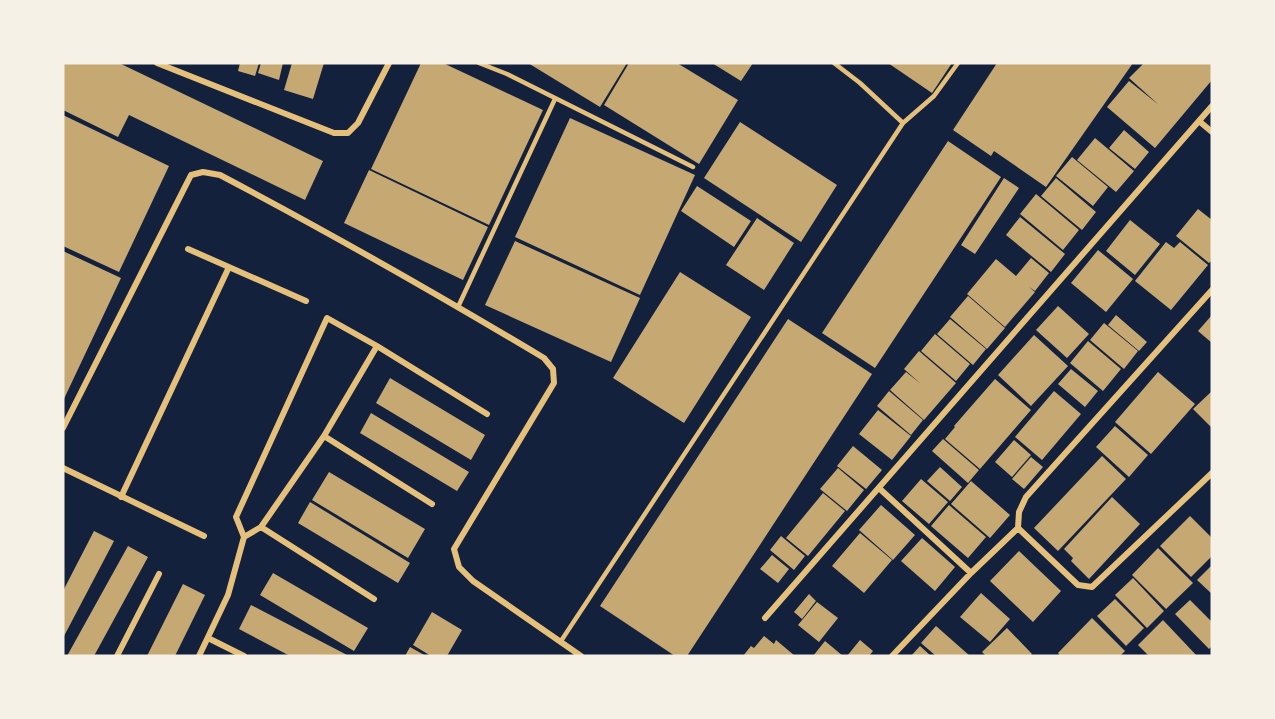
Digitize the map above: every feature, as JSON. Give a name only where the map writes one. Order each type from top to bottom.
[{"type":"street","points":[[157,63],[334,133],[348,133],[358,123],[389,63]]},
{"type":"street","points":[[765,618],[1212,106]]},
{"type":"street","points":[[1199,121],[1212,132]]},
{"type":"street","points":[[63,428],[191,176],[203,172],[220,175],[311,223],[458,307],[544,358],[553,369],[554,383],[454,549],[459,567],[473,581],[581,656]]},
{"type":"street","points":[[188,249],[306,301]]},
{"type":"street","points":[[121,497],[229,267]]},
{"type":"street","points":[[892,656],[971,573],[1018,528],[1019,512],[1026,497],[1212,290]]},
{"type":"street","points":[[199,656],[228,595],[244,537],[236,517],[327,318],[377,346],[486,414]]},
{"type":"street","points":[[244,537],[261,527],[324,436],[377,346]]},
{"type":"street","points":[[324,436],[432,504]]},
{"type":"street","points":[[63,468],[204,536]]},
{"type":"street","points":[[1018,528],[1078,585],[1092,587],[1212,473]]},
{"type":"street","points":[[880,489],[971,573]]},
{"type":"street","points":[[261,527],[374,598]]},
{"type":"street","points":[[117,656],[159,574]]},
{"type":"street","points":[[208,638],[244,656]]},
{"type":"lane","points":[[479,63],[693,167]]},
{"type":"lane","points":[[834,63],[860,83],[903,123]]},
{"type":"lane","points":[[561,641],[903,123],[934,96],[958,63]]},
{"type":"lane","points":[[458,307],[555,99]]},
{"type":"building","points":[[63,63],[119,63],[323,161],[305,200],[129,115],[118,137],[63,110]]},
{"type":"building","points":[[240,63],[259,63],[255,76],[238,71]]},
{"type":"building","points":[[261,63],[283,63],[279,80],[258,73]]},
{"type":"building","points":[[292,63],[324,63],[313,99],[284,90]]},
{"type":"building","points":[[421,63],[443,63],[543,110],[489,225],[371,169]]},
{"type":"building","points":[[528,63],[627,63],[600,107]]},
{"type":"building","points":[[629,63],[677,63],[738,100],[699,164],[604,105]]},
{"type":"building","points":[[712,63],[753,63],[741,81]]},
{"type":"building","points":[[888,63],[952,63],[932,93]]},
{"type":"building","points":[[997,63],[1133,63],[1046,187],[994,151],[991,156],[953,130]]},
{"type":"building","points":[[1144,63],[1212,63],[1212,80],[1155,148],[1107,107],[1129,81],[1159,105],[1129,78]]},
{"type":"building","points":[[63,115],[169,166],[119,272],[63,246]]},
{"type":"building","points":[[570,118],[695,175],[640,295],[515,237]]},
{"type":"building","points":[[740,122],[837,185],[801,242],[704,178]]},
{"type":"building","points":[[1124,130],[1149,152],[1135,169],[1109,148]]},
{"type":"building","points":[[1095,138],[1134,171],[1116,192],[1077,160]]},
{"type":"building","points":[[948,141],[1001,177],[875,368],[822,333]]},
{"type":"building","points":[[1072,157],[1108,187],[1093,206],[1056,176]]},
{"type":"building","points":[[369,170],[488,227],[463,280],[344,223]]},
{"type":"building","points":[[1004,178],[1019,188],[975,254],[961,245]]},
{"type":"building","points":[[1056,178],[1096,212],[1082,230],[1041,196]]},
{"type":"building","points":[[697,186],[751,221],[734,247],[681,211]]},
{"type":"building","points":[[1036,194],[1079,230],[1063,250],[1020,214]]},
{"type":"building","points":[[1198,209],[1212,220],[1212,260],[1209,263],[1176,236]]},
{"type":"building","points":[[1020,217],[1065,254],[1051,272],[1006,235]]},
{"type":"building","points":[[757,218],[794,243],[764,290],[726,265]]},
{"type":"building","points":[[1130,220],[1160,244],[1135,275],[1106,251]]},
{"type":"building","points":[[515,241],[640,298],[611,362],[485,305]]},
{"type":"building","points":[[1166,242],[1174,248],[1180,242],[1208,265],[1171,310],[1135,281]]},
{"type":"building","points":[[1098,250],[1133,279],[1106,312],[1071,283]]},
{"type":"building","points":[[63,251],[121,278],[63,401]]},
{"type":"building","points":[[1031,258],[1049,273],[1035,291],[1029,287],[1035,292],[1005,327],[967,294],[996,259],[1016,276]]},
{"type":"building","points":[[680,272],[751,317],[684,423],[613,378]]},
{"type":"building","points":[[968,296],[1005,328],[987,349],[950,317]]},
{"type":"building","points":[[1058,306],[1089,334],[1067,358],[1036,330]]},
{"type":"building","points":[[1116,315],[1147,342],[1139,351],[1108,325]]},
{"type":"building","points":[[1212,315],[1212,343],[1198,331]]},
{"type":"building","points":[[788,319],[872,374],[687,656],[675,656],[600,606]]},
{"type":"building","points":[[950,319],[986,349],[973,365],[937,334]]},
{"type":"building","points":[[1104,323],[1138,351],[1124,369],[1090,340]]},
{"type":"building","points":[[935,334],[970,364],[956,381],[921,351]]},
{"type":"building","points":[[1034,335],[1068,366],[1031,406],[998,375]]},
{"type":"building","points":[[1088,341],[1121,369],[1103,391],[1070,363]]},
{"type":"building","points":[[919,351],[956,383],[924,420],[890,390],[906,372],[921,384],[904,369]]},
{"type":"building","points":[[1071,369],[1098,391],[1085,407],[1058,384]]},
{"type":"building","points":[[1158,372],[1195,404],[1151,454],[1115,422]]},
{"type":"building","points":[[390,378],[485,435],[471,460],[376,403]]},
{"type":"building","points":[[995,379],[1031,410],[980,469],[945,439]]},
{"type":"building","points":[[889,391],[923,420],[911,435],[877,406]]},
{"type":"building","points":[[1054,391],[1081,414],[1042,460],[1015,437]]},
{"type":"building","points":[[1212,391],[1212,428],[1193,409]]},
{"type":"building","points":[[878,410],[911,436],[892,460],[859,434]]},
{"type":"building","points":[[371,413],[469,472],[457,491],[360,433]]},
{"type":"building","points":[[1115,426],[1148,455],[1129,477],[1096,447]]},
{"type":"building","points":[[943,439],[979,470],[968,483],[932,451]]},
{"type":"building","points":[[1014,440],[1031,455],[1012,477],[995,462]]},
{"type":"building","points":[[853,446],[882,470],[866,489],[837,466]]},
{"type":"building","points":[[1102,456],[1126,479],[1058,551],[1034,528]]},
{"type":"building","points":[[1031,457],[1043,467],[1024,489],[1012,479]]},
{"type":"building","points":[[940,467],[962,487],[950,501],[927,481]]},
{"type":"building","points":[[838,468],[864,490],[847,511],[820,489]]},
{"type":"building","points":[[329,472],[425,529],[408,558],[312,500]]},
{"type":"building","points":[[921,479],[948,502],[929,524],[902,501]]},
{"type":"building","points":[[971,481],[1010,515],[990,538],[951,504]]},
{"type":"building","points":[[823,493],[845,511],[808,556],[786,538]]},
{"type":"building","points":[[1112,497],[1140,524],[1089,579],[1071,561],[1073,558],[1064,549]]},
{"type":"building","points":[[310,502],[410,563],[398,583],[298,523]]},
{"type":"building","points":[[881,505],[915,535],[893,560],[859,530]]},
{"type":"building","points":[[949,505],[986,537],[968,558],[931,526]]},
{"type":"building","points":[[1190,516],[1212,538],[1212,556],[1191,577],[1160,546]]},
{"type":"building","points":[[94,531],[114,541],[63,638],[63,591]]},
{"type":"building","points":[[860,533],[892,560],[864,593],[832,566]]},
{"type":"building","points":[[781,536],[805,556],[794,570],[770,550]]},
{"type":"building","points":[[922,538],[955,567],[935,591],[901,561]]},
{"type":"building","points":[[128,546],[148,557],[94,656],[67,656]]},
{"type":"building","points":[[1158,548],[1193,583],[1166,609],[1132,575]]},
{"type":"building","points":[[1019,551],[1061,591],[1033,622],[990,581]]},
{"type":"building","points":[[772,555],[789,569],[778,583],[760,569]]},
{"type":"building","points":[[1212,565],[1212,594],[1197,580]]},
{"type":"building","points":[[273,573],[368,628],[354,651],[260,595]]},
{"type":"building","points":[[1133,578],[1164,611],[1147,628],[1115,595]]},
{"type":"building","points":[[183,584],[205,595],[175,656],[147,656]]},
{"type":"building","points":[[981,593],[1010,619],[990,642],[960,617]]},
{"type":"building","points":[[809,594],[816,601],[802,619],[794,612]]},
{"type":"building","points":[[1115,599],[1144,628],[1126,646],[1097,616]]},
{"type":"building","points":[[1190,600],[1212,622],[1212,646],[1209,649],[1175,614]]},
{"type":"building","points":[[817,602],[838,618],[819,642],[798,625]]},
{"type":"building","points":[[251,605],[349,656],[290,656],[239,629]]},
{"type":"building","points":[[432,612],[462,630],[447,656],[431,656],[413,645]]},
{"type":"building","points":[[1092,618],[1125,651],[1120,656],[1060,656],[1058,653]]},
{"type":"building","points":[[1163,620],[1197,656],[1149,656],[1138,645]]},
{"type":"building","points":[[936,626],[970,656],[936,656],[921,643]]},
{"type":"building","points":[[1007,628],[1032,654],[1030,656],[986,656],[982,652]]},
{"type":"building","points":[[764,636],[774,644],[776,640],[795,656],[743,656]]},
{"type":"building","points":[[860,640],[873,651],[869,656],[847,656]]},
{"type":"building","points":[[825,641],[843,656],[813,656]]},
{"type":"building","points":[[920,646],[931,656],[911,656]]},
{"type":"building","points":[[410,647],[426,656],[405,656]]}]
